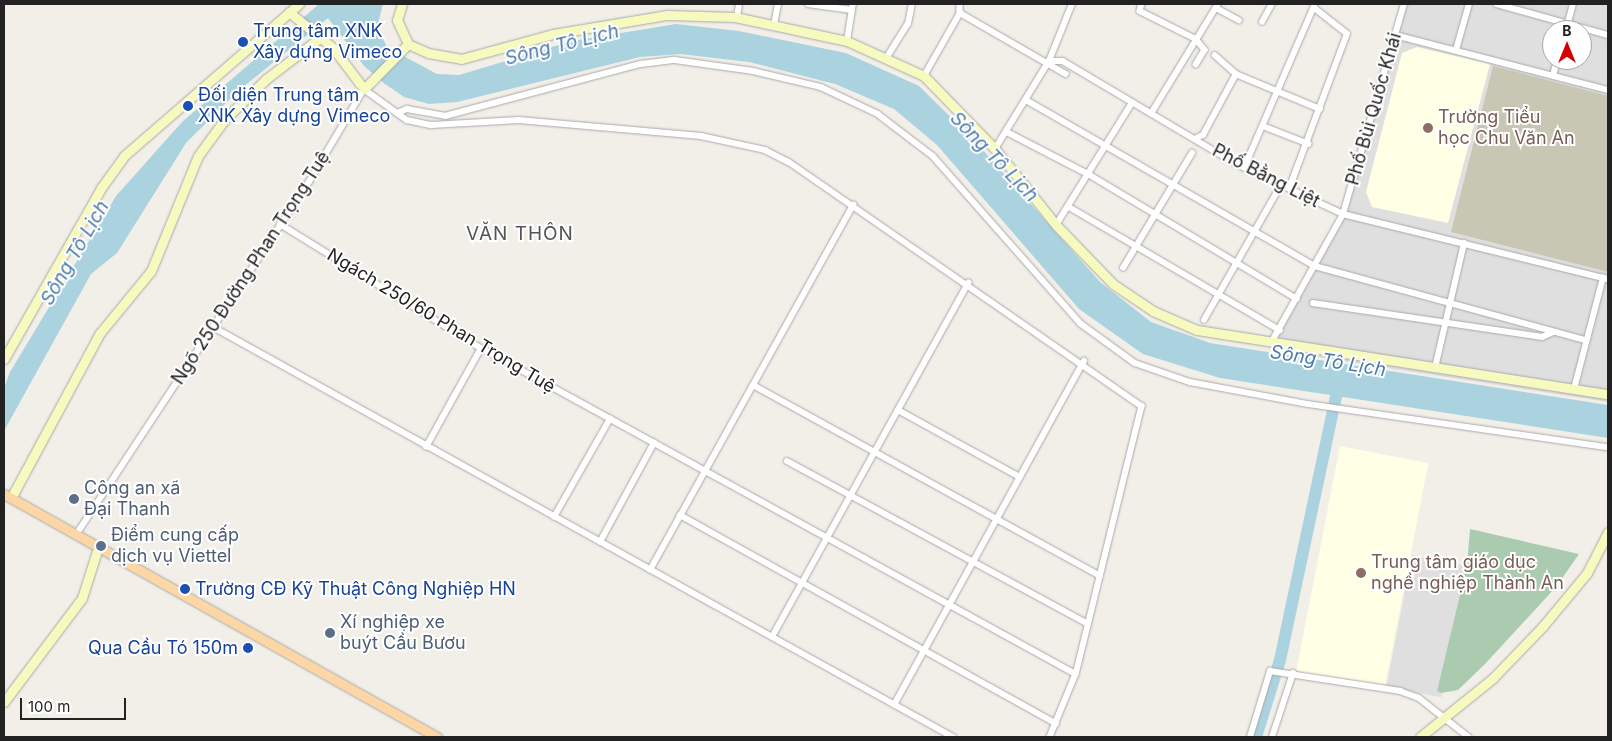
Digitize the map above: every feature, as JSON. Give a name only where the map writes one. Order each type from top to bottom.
[{"type":"main road","points":[[7,496],[436,737]]},
{"type":"street","points":[[4,359],[91,204],[124,156],[299,4]]},
{"type":"street","points":[[402,4],[397,20],[408,44],[428,53],[461,58],[589,27],[667,15],[737,17],[847,41],[887,57],[924,76],[996,149],[1056,225],[1114,284],[1153,311],[1197,330],[1608,394]]},
{"type":"street","points":[[737,17],[739,4]]},
{"type":"street","points":[[774,25],[778,4]]},
{"type":"street","points":[[808,4],[853,7],[847,41]]},
{"type":"street","points":[[887,57],[908,24],[912,4]]},
{"type":"street","points":[[924,76],[960,13],[960,4]]},
{"type":"street","points":[[996,149],[1049,61],[1072,4]]},
{"type":"street","points":[[1142,4],[1140,11],[1196,39],[1206,50],[1196,64]]},
{"type":"street","points":[[1262,22],[1272,4]]},
{"type":"street","name":"Phố Bùi Quốc Khái","points":[[1271,343],[1280,330],[1343,214],[1404,4]]},
{"type":"street","points":[[1456,50],[1469,4]]},
{"type":"street","points":[[1497,4],[1514,6],[1549,20]]},
{"type":"street","points":[[1569,20],[1573,4]]},
{"type":"street","points":[[1152,112],[1217,6],[1239,20]]},
{"type":"street","points":[[1244,168],[1314,6],[1347,34],[1309,144],[1288,189]]},
{"type":"street","points":[[289,12],[319,35],[364,89],[397,113],[431,125],[519,120],[701,136],[765,150],[853,205],[968,283],[1084,362],[1142,406],[1076,674],[1050,737]]},
{"type":"street","name":"Phố Bằng Liệt","points":[[960,13],[1049,61],[1063,61],[1244,168],[1343,214],[1606,278]]},
{"type":"street","points":[[1592,32],[1608,35]]},
{"type":"street","points":[[7,496],[100,333],[151,271],[198,156],[225,119],[266,79],[319,35]]},
{"type":"street","points":[[1395,35],[1608,90]]},
{"type":"street","name":"Ngõ 250 Đường Phan Trọng Tuệ","points":[[76,535],[213,328],[364,89],[398,52],[408,44]]},
{"type":"street","points":[[1215,55],[1236,74],[1276,93],[1320,109]]},
{"type":"street","points":[[397,113],[407,109],[445,116],[641,64],[674,60],[753,71],[821,87],[878,114],[933,156],[1080,323],[1135,363],[1190,382],[1300,402],[1608,447]]},
{"type":"street","points":[[1049,61],[1066,74]]},
{"type":"street","points":[[1553,76],[1554,70]]},
{"type":"street","points":[[1195,139],[1203,135],[1236,74]]},
{"type":"street","points":[[1026,100],[1175,183],[1315,266],[1545,325],[1552,332],[1586,340]]},
{"type":"street","points":[[1056,225],[1070,208],[1132,103]]},
{"type":"street","points":[[1263,126],[1309,144]]},
{"type":"street","points":[[1007,132],[1090,175],[1235,260],[1297,299]]},
{"type":"street","points":[[1123,268],[1138,246],[1192,153]]},
{"type":"street","points":[[1204,320],[1235,260],[1280,186]]},
{"type":"street","points":[[650,570],[853,205]]},
{"type":"street","points":[[1070,208],[1280,330]]},
{"type":"street","name":"Ngách 250/60 Phan Trọng Tuệ","points":[[280,224],[481,348],[1076,674]]},
{"type":"street","points":[[1435,368],[1464,243]]},
{"type":"street","points":[[1574,389],[1586,340],[1606,278]]},
{"type":"street","points":[[772,638],[968,283]]},
{"type":"street","points":[[1313,302],[1542,337],[1552,332]]},
{"type":"street","points":[[213,328],[953,737]]},
{"type":"street","points":[[426,447],[481,348]]},
{"type":"street","points":[[894,705],[1084,362]]},
{"type":"street","points":[[753,385],[1100,576]]},
{"type":"street","points":[[898,410],[1020,477]]},
{"type":"street","points":[[554,517],[607,418]]},
{"type":"street","points":[[600,542],[654,443]]},
{"type":"street","points":[[787,462],[1088,624]]},
{"type":"street","points":[[680,515],[1056,723]]},
{"type":"street","points":[[1420,737],[1447,720],[1543,626],[1587,573],[1608,532]]},
{"type":"street","points":[[4,702],[82,598],[98,548]]},
{"type":"street","points":[[1250,737],[1270,671],[1278,671],[1400,691],[1419,698],[1469,737]]},
{"type":"street","points":[[1272,737],[1293,673]]},
{"type":"shaded area","points":[[1401,4],[1608,4],[1608,402],[1271,350],[1346,213]]},
{"type":"shaded area","name":"Trường Tiểu học Chu Văn An","points":[[1417,47],[1490,64],[1448,223],[1372,207],[1366,192],[1402,53]]},
{"type":"shaded area","points":[[1493,66],[1608,96],[1608,272],[1451,232]]},
{"type":"shaded area","name":"Trung tâm giáo dục nghề nghiệp Thành An","points":[[1340,446],[1428,463],[1384,689],[1296,672]]},
{"type":"shaded area","points":[[1470,529],[1579,554],[1556,587],[1485,664],[1458,690],[1441,693],[1437,691],[1467,566]]},
{"type":"shaded area","points":[[1412,555],[1467,566],[1441,697],[1386,687]]},
{"type":"water","name":"Sông Tô Lịch","points":[[319,4],[383,4],[377,27],[387,47],[437,74],[459,75],[572,41],[676,24],[739,31],[846,53],[919,86],[974,140],[1100,282],[1151,322],[1210,343],[1608,405],[1608,438],[1220,378],[1143,354],[1079,309],[937,145],[894,109],[835,84],[749,62],[680,54],[640,57],[457,102],[429,104],[404,97],[385,84],[364,66],[328,18],[237,92],[186,143],[117,253],[91,274],[4,431],[4,388],[10,372],[116,196],[182,122]]},
{"type":"waterway","name":"Sông Tô Lịch","points":[[1256,737],[1280,660],[1339,382]]},
{"type":"place","name":"Trung tâm XNK Xây dựng Vimeco","points":[[243,42]]},
{"type":"place","name":"Đối diện Trung tâm XNK Xây dựng Vimeco","points":[[188,106]]},
{"type":"place","name":"Trường Tiểu học Chu Văn An","points":[[1428,128]]},
{"type":"place","name":"Công an xã Đại Thanh","points":[[74,499]]},
{"type":"place","name":"Điểm cung cấp dịch vụ Viettel","points":[[101,546]]},
{"type":"place","name":"Trung tâm giáo dục nghề nghiệp Thành An","points":[[1361,573]]},
{"type":"place","name":"Trường CĐ Kỹ Thuật Công Nghiệp HN","points":[[185,589]]},
{"type":"place","name":"Xí nghiệp xe buýt Cầu Bươu","points":[[330,633]]},
{"type":"place","name":"Qua Cầu Tó 150m","points":[[248,648]]},
{"type":"district","name":"VĂN THÔN","points":[[520,234]]}]
